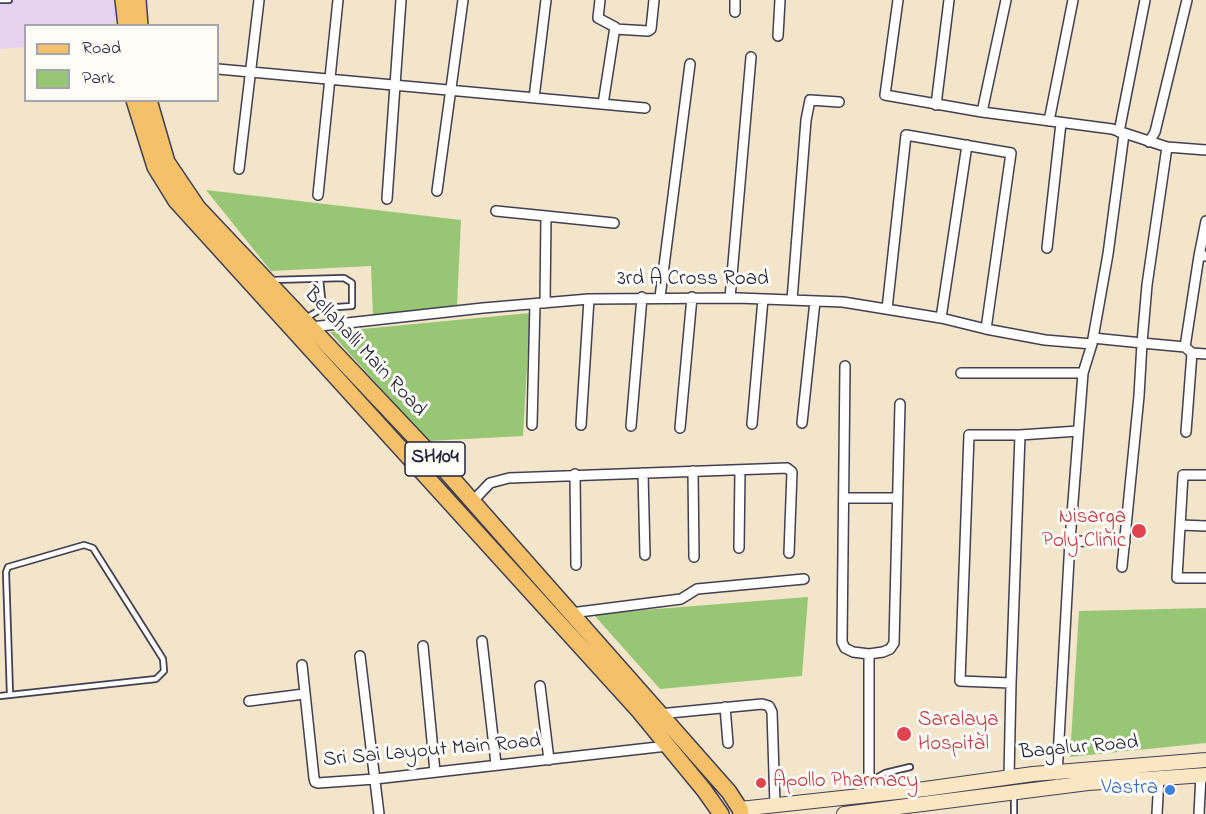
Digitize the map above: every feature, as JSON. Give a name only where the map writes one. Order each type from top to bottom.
[{"type":"main road","points":[[123,0],[126,24]]},
{"type":"main road","points":[[138,0],[140,24]]},
{"type":"main road","name":"Bellahalli Main Road","points":[[135,102],[155,167],[176,201],[302,325],[472,502],[729,792],[741,812]]},
{"type":"main road","name":"Bellahalli Main Road","points":[[150,102],[166,162],[198,208],[266,280],[302,325],[639,711],[716,813]]},
{"type":"main road","name":"Bagalur Road","points":[[716,813],[741,812],[869,789],[1206,760]]},
{"type":"main road","name":"Bagalur Road","points":[[844,814],[1057,787],[1204,775]]},
{"type":"street","points":[[239,169],[259,0]]},
{"type":"street","points":[[318,195],[338,0]]},
{"type":"street","points":[[387,199],[401,0]]},
{"type":"street","points":[[437,191],[463,0]]},
{"type":"street","points":[[534,98],[546,0]]},
{"type":"street","points":[[600,0],[598,18],[615,28],[648,31],[651,29],[654,0]]},
{"type":"street","points":[[735,0],[735,12]]},
{"type":"street","points":[[778,36],[780,0]]},
{"type":"street","points":[[898,0],[885,95],[982,112],[1112,129],[1167,147],[1206,150]]},
{"type":"street","points":[[936,105],[950,0]]},
{"type":"street","points":[[982,112],[1006,0]]},
{"type":"street","points":[[1048,121],[1073,0]]},
{"type":"street","points":[[1057,787],[1070,542],[1083,373],[1092,341],[1108,254],[1122,133],[1144,0]]},
{"type":"street","points":[[1149,142],[1155,132],[1187,0]]},
{"type":"street","points":[[603,104],[615,28]]},
{"type":"street","points":[[730,297],[751,57]]},
{"type":"street","points":[[660,297],[690,64]]},
{"type":"street","points":[[219,69],[645,108]]},
{"type":"street","points":[[792,300],[806,120],[810,100],[839,102]]},
{"type":"street","points":[[1047,248],[1062,123]]},
{"type":"street","points":[[887,309],[906,135],[1011,153],[986,329]]},
{"type":"street","points":[[941,318],[967,145]]},
{"type":"street","points":[[1122,567],[1139,396],[1147,285],[1167,147]]},
{"type":"street","points":[[496,211],[614,222]]},
{"type":"street","points":[[532,425],[546,216]]},
{"type":"street","points":[[1186,432],[1189,350],[1206,221]]},
{"type":"street","points":[[632,426],[642,297]]},
{"type":"street","points":[[680,428],[692,297]]},
{"type":"street","name":"3rd A Cross Road","points":[[302,325],[589,299],[730,297],[843,302],[941,318],[1045,340],[1142,343],[1206,354]]},
{"type":"street","points":[[581,425],[589,299]]},
{"type":"street","points":[[752,424],[763,299]]},
{"type":"street","points":[[802,423],[815,301]]},
{"type":"street","points":[[845,366],[842,642],[845,648],[853,652],[869,654],[883,652],[890,649],[894,643],[900,404]]},
{"type":"street","points":[[961,373],[1083,373]]},
{"type":"street","points":[[1011,683],[960,681],[969,435],[1020,435],[1078,431]]},
{"type":"street","points":[[1009,777],[1020,435]]},
{"type":"street","points":[[472,502],[490,483],[499,479],[575,474],[787,468],[792,472],[789,554]]},
{"type":"street","points":[[739,548],[740,470]]},
{"type":"street","points":[[693,471],[694,557]]},
{"type":"street","points":[[643,473],[645,555]]},
{"type":"street","points":[[575,474],[576,565]]},
{"type":"street","points":[[1206,475],[1183,475],[1177,578],[1206,578]]},
{"type":"street","points":[[845,498],[897,498]]},
{"type":"street","points":[[1180,525],[1206,526]]},
{"type":"street","points":[[1070,542],[1125,542]]},
{"type":"street","points":[[571,613],[681,599],[697,589],[804,579]]},
{"type":"street","points":[[482,640],[496,764]]},
{"type":"street","points":[[423,646],[435,772]]},
{"type":"street","points":[[869,654],[869,789]]},
{"type":"street","points":[[360,656],[379,814]]},
{"type":"street","name":"Sri Sai Layout Main Road","points":[[302,665],[315,782],[375,779],[667,746]]},
{"type":"street","points":[[540,686],[549,760]]},
{"type":"street","points":[[249,701],[304,693]]},
{"type":"street","points":[[659,714],[766,704],[771,708],[775,805]]},
{"type":"street","points":[[725,707],[728,743]]},
{"type":"street","points":[[1199,814],[1204,775]]},
{"type":"street","points":[[1158,814],[1159,777]]},
{"type":"lane","points":[[0,0],[9,0]]},
{"type":"lane","points":[[266,280],[344,278],[352,283],[352,306],[323,308],[302,325]]},
{"type":"lane","points":[[320,279],[323,308]]},
{"type":"lane","points":[[0,696],[156,679],[164,671],[163,659],[93,548],[84,545],[8,567],[6,572],[10,694]]},
{"type":"lane","points":[[869,789],[892,770],[910,767]]},
{"type":"lane","points":[[1014,792],[1014,814]]},
{"type":"shaded area","points":[[0,0],[115,0],[116,24],[24,24],[24,47],[0,49]]},
{"type":"green space","points":[[206,190],[461,220],[457,306],[373,317],[371,266],[271,271]]},
{"type":"green space","points":[[530,313],[523,436],[428,441],[330,332]]},
{"type":"green space","points":[[808,597],[802,676],[660,689],[593,614]]},
{"type":"green space","points":[[1206,608],[1206,743],[1070,757],[1079,611]]},
{"type":"place","name":"Nisarga Poly Clinic","points":[[1139,531]]},
{"type":"place","name":"Saralaya Hospital","points":[[904,734]]},
{"type":"place","name":"Apollo Pharmacy","points":[[761,783]]},
{"type":"place","name":"Vastra","points":[[1170,790]]}]
